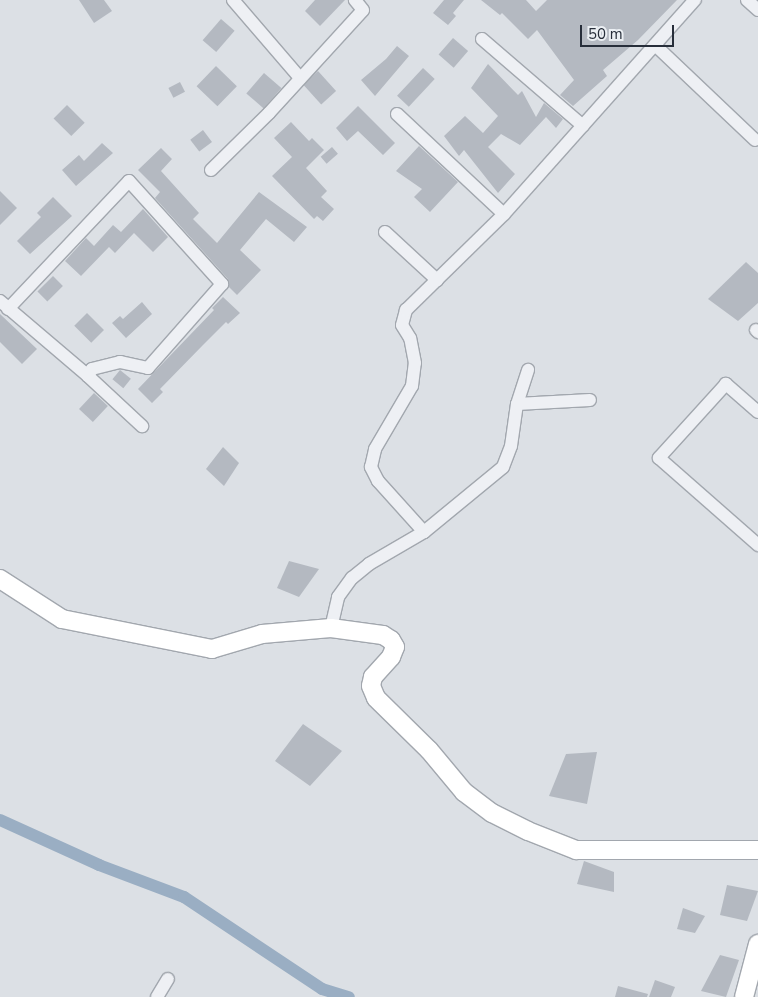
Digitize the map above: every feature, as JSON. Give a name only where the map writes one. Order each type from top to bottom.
[{"type":"street","points":[[233,0],[300,78]]},
{"type":"street","points":[[211,170],[363,10],[354,0]]},
{"type":"street","points":[[424,532],[378,481],[371,467],[375,450],[412,386],[415,363],[410,338],[402,325],[406,310],[504,214],[695,0]]},
{"type":"street","points":[[747,0],[758,10]]},
{"type":"street","points":[[482,39],[582,126]]},
{"type":"street","points":[[655,45],[756,140]]},
{"type":"street","points":[[397,114],[504,214]]},
{"type":"street","points":[[88,376],[92,370],[120,362],[148,368],[222,284],[130,181],[4,305],[88,376],[142,426]]},
{"type":"street","points":[[385,232],[437,280]]},
{"type":"street","points":[[331,628],[338,597],[352,578],[369,564],[424,532],[503,467],[511,446],[517,404],[528,370]]},
{"type":"street","points":[[758,412],[726,384],[659,458],[758,545]]},
{"type":"street","points":[[517,404],[590,400]]},
{"type":"street","points":[[0,579],[62,619],[212,649],[262,634],[331,628],[383,635],[391,640],[394,646],[391,657],[373,677],[370,686],[376,698],[429,750],[464,792],[492,813],[528,832],[576,850],[758,850]]},
{"type":"street","points":[[744,997],[758,944]]},
{"type":"street","points":[[157,997],[168,980]]},
{"type":"building","points":[[79,0],[104,0],[112,11],[94,23]]},
{"type":"building","points":[[315,0],[345,0],[320,26],[305,11]]},
{"type":"building","points":[[444,0],[464,0],[453,13],[456,16],[448,25],[433,13]]},
{"type":"building","points":[[481,0],[526,0],[536,11],[547,0],[677,0],[638,40],[603,70],[607,76],[573,106],[560,95],[574,80],[537,30],[528,39],[502,13],[500,15]]},
{"type":"building","points":[[221,19],[235,31],[216,52],[203,40]]},
{"type":"building","points":[[453,38],[468,51],[454,68],[439,55]]},
{"type":"building","points":[[397,46],[409,56],[375,96],[361,80],[386,59]]},
{"type":"building","points":[[488,64],[518,95],[522,91],[536,117],[544,103],[563,119],[556,128],[546,117],[520,145],[501,134],[488,147],[515,174],[498,193],[464,150],[459,156],[444,136],[465,116],[483,133],[498,116],[471,88]]},
{"type":"building","points":[[216,66],[237,86],[217,106],[197,86]]},
{"type":"building","points":[[423,68],[435,79],[409,107],[397,96]]},
{"type":"building","points":[[318,71],[336,91],[321,104],[303,84]]},
{"type":"building","points":[[264,73],[281,88],[264,108],[246,93]]},
{"type":"building","points":[[180,82],[185,92],[173,98],[168,88]]},
{"type":"building","points":[[67,105],[85,123],[71,136],[54,118]]},
{"type":"building","points":[[358,106],[395,143],[383,155],[358,131],[347,141],[336,128]]},
{"type":"building","points":[[291,122],[309,141],[312,138],[324,150],[306,168],[327,191],[321,197],[334,209],[323,221],[317,216],[314,219],[272,176],[292,157],[274,138]]},
{"type":"building","points":[[203,130],[212,142],[199,152],[190,140]]},
{"type":"building","points":[[102,143],[113,153],[76,186],[62,170],[79,155],[84,161]]},
{"type":"building","points":[[419,146],[458,182],[430,212],[414,197],[422,189],[396,171]]},
{"type":"building","points":[[332,147],[338,154],[327,164],[321,157]]},
{"type":"building","points":[[161,148],[172,159],[161,171],[199,213],[193,219],[217,243],[259,192],[307,227],[294,242],[266,219],[240,250],[261,270],[237,295],[229,287],[228,279],[155,198],[160,192],[138,170]]},
{"type":"building","points":[[0,191],[17,208],[0,225]]},
{"type":"building","points":[[53,197],[72,216],[30,254],[17,241],[41,217],[37,213]]},
{"type":"building","points":[[143,209],[168,237],[153,252],[134,233],[115,253],[109,247],[81,276],[65,261],[86,238],[94,246],[113,225],[121,232]]},
{"type":"building","points":[[746,262],[758,273],[758,303],[738,321],[708,299]]},
{"type":"building","points":[[53,276],[63,286],[47,301],[37,292]]},
{"type":"building","points":[[223,297],[240,313],[228,324],[226,322],[203,345],[160,389],[163,392],[152,403],[138,389],[214,310],[212,308]]},
{"type":"building","points":[[142,302],[152,314],[126,338],[112,323],[120,316],[123,319]]},
{"type":"building","points":[[87,313],[104,330],[91,343],[74,326]]},
{"type":"building","points":[[0,314],[37,349],[22,364],[0,342]]},
{"type":"building","points":[[120,370],[131,379],[123,388],[112,379]]},
{"type":"building","points":[[94,393],[108,406],[93,422],[79,409]]},
{"type":"building","points":[[223,447],[239,463],[224,486],[206,469]]},
{"type":"building","points":[[289,561],[319,569],[299,597],[277,588]]},
{"type":"building","points":[[303,724],[342,751],[310,786],[275,761]]},
{"type":"building","points":[[597,752],[587,804],[549,796],[566,754]]},
{"type":"building","points":[[584,861],[614,872],[614,892],[577,884]]},
{"type":"building","points":[[727,885],[758,891],[747,921],[720,915]]},
{"type":"building","points":[[683,908],[705,916],[695,933],[677,929]]},
{"type":"building","points":[[720,955],[739,960],[726,997],[701,991]]},
{"type":"building","points":[[655,980],[675,987],[671,997],[649,997]]},
{"type":"building","points":[[618,986],[648,994],[647,997],[615,997]]},
{"type":"waterway","points":[[0,820],[99,865],[184,897],[322,989],[349,997]]}]
